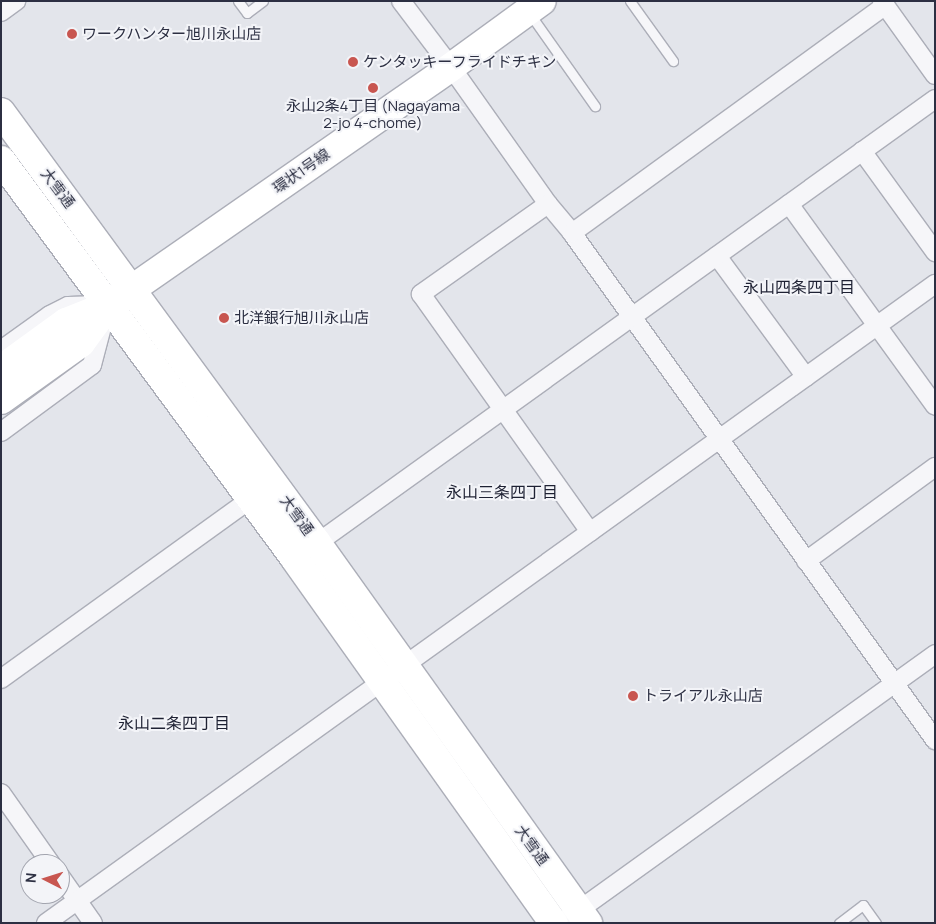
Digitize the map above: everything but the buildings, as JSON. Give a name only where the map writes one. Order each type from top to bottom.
[{"type":"main road","name":"環状1号線","points":[[1,369],[66,322],[109,305],[451,67],[535,6]]},
{"type":"main road","name":"大雪通","points":[[1,112],[132,288],[317,543],[404,666],[576,919]]},
{"type":"main road","name":"大雪通","points":[[1,160],[251,499],[554,923]]},
{"type":"main road","name":"環状1号線","points":[[1,400],[81,343],[109,305]]},
{"type":"street","points":[[1,12],[16,1]]},
{"type":"street","points":[[401,1],[451,67],[548,204],[572,233],[631,318],[935,740]]},
{"type":"street","points":[[572,233],[884,4],[935,74]]},
{"type":"street","points":[[295,560],[502,409],[935,99]]},
{"type":"street","points":[[862,152],[935,252]]},
{"type":"street","points":[[548,204],[421,294],[590,532]]},
{"type":"street","points":[[789,204],[935,406]]},
{"type":"street","points":[[717,256],[806,376]]},
{"type":"street","points":[[46,923],[935,284]]},
{"type":"street","points":[[1,350],[50,315],[68,306],[109,305],[92,365],[1,432]]},
{"type":"street","points":[[806,561],[935,467]]},
{"type":"street","points":[[1,680],[273,483]]},
{"type":"street","points":[[576,919],[935,654]]},
{"type":"street","points":[[1,793],[44,854]]},
{"type":"street","points":[[70,890],[93,923]]},
{"type":"lane","points":[[238,1],[247,13],[263,1]]},
{"type":"lane","points":[[630,1],[673,61]]},
{"type":"lane","points":[[535,6],[595,106]]},
{"type":"lane","points":[[839,923],[863,906],[876,923]]},
{"type":"place","name":"ワークハンター旭川永山店","points":[[72,34]]},
{"type":"place","name":"ケンタッキーフライドチキン","points":[[353,62]]},
{"type":"place","name":"永山2条4丁目 (Nagayama 2-jo 4-chome)","points":[[373,88]]},
{"type":"place","name":"北洋銀行旭川永山店","points":[[224,318]]},
{"type":"place","name":"トライアル永山店","points":[[633,696]]},
{"type":"district","name":"永山四条四丁目","points":[[799,287]]},
{"type":"district","name":"永山三条四丁目","points":[[502,492]]},
{"type":"district","name":"永山二条四丁目","points":[[174,723]]}]
